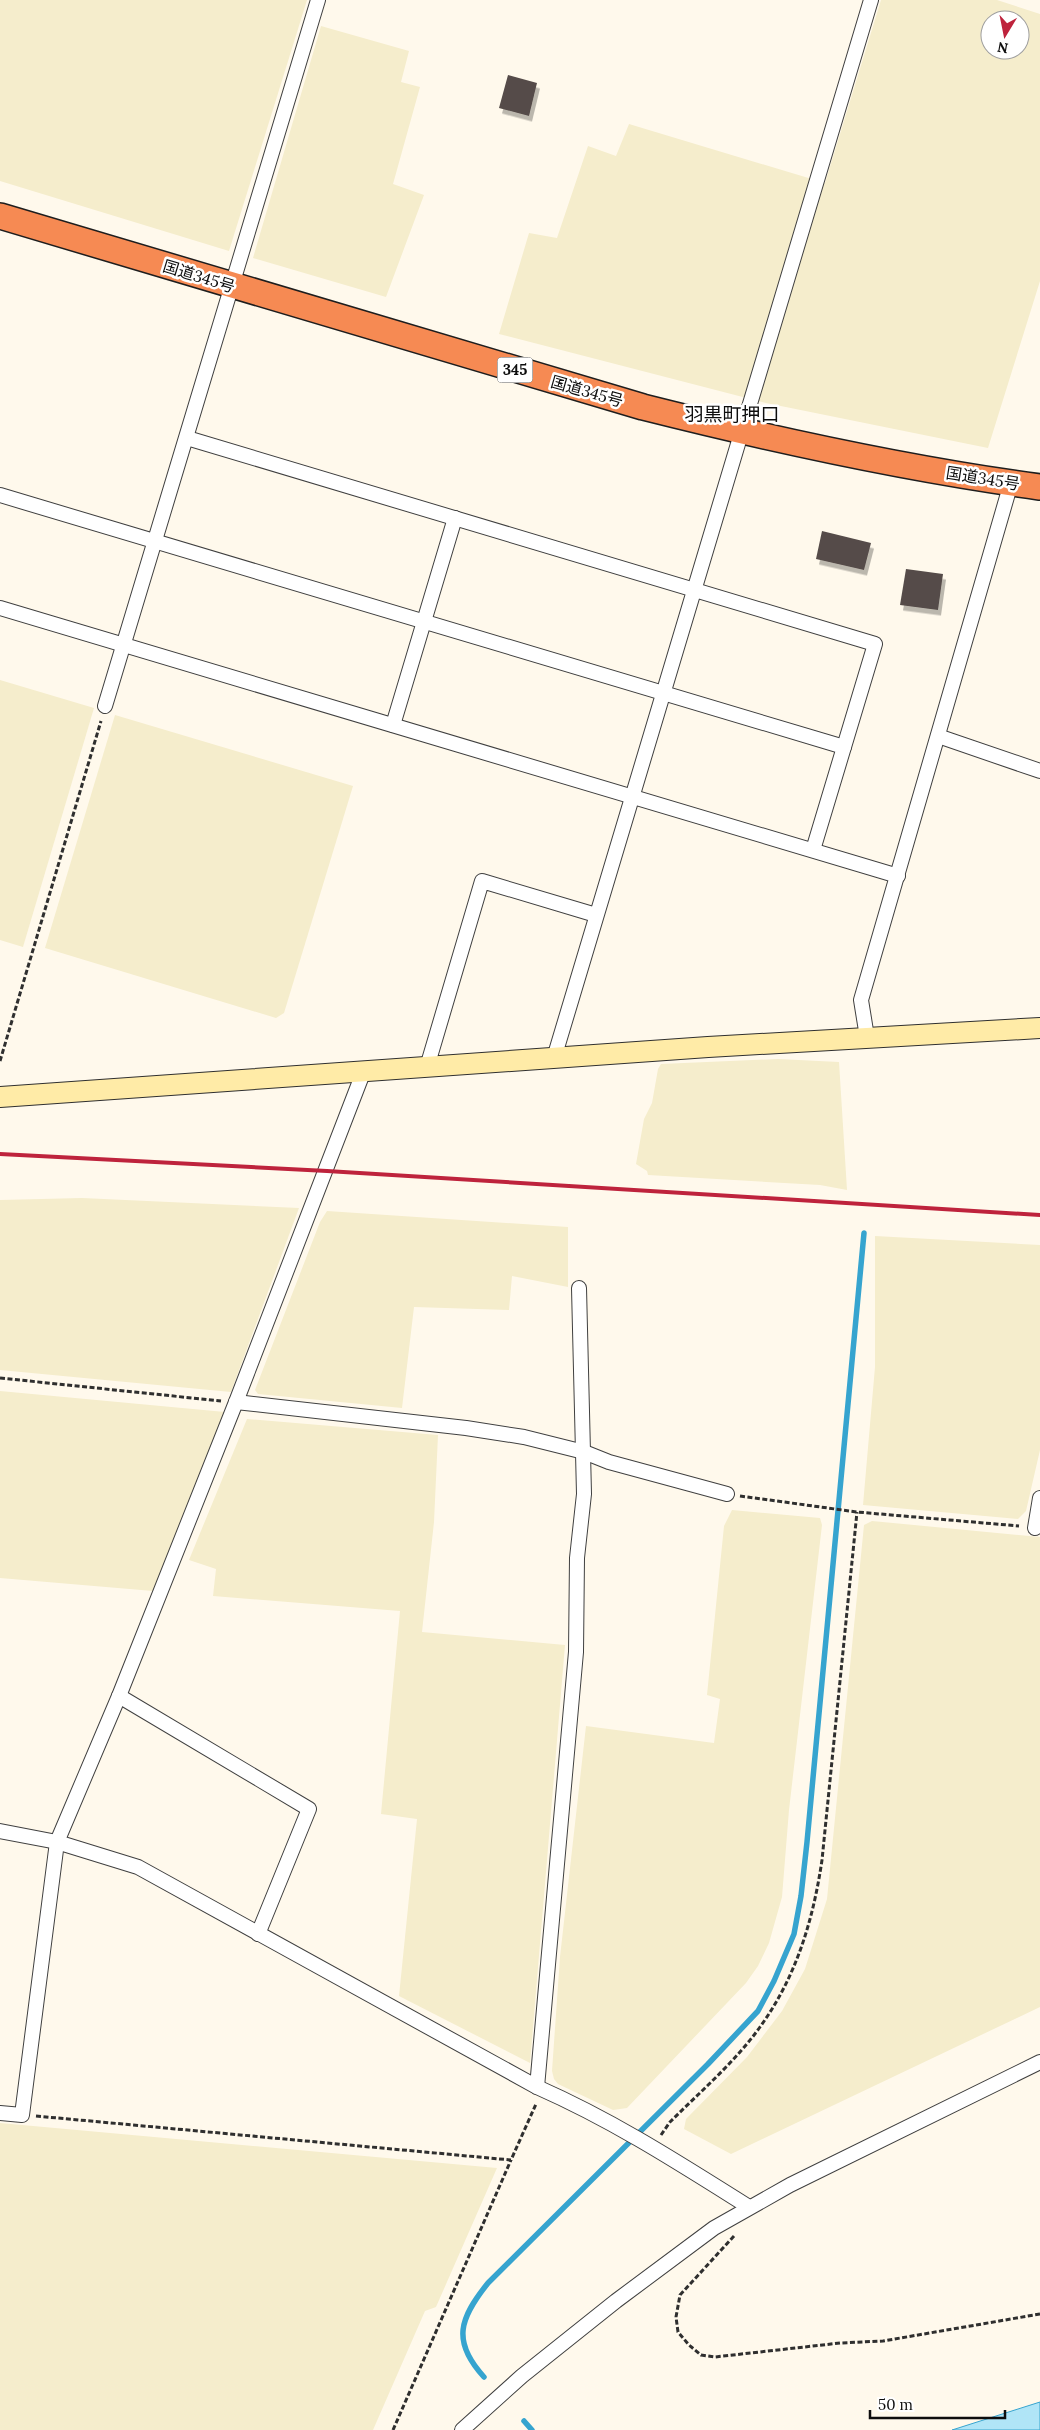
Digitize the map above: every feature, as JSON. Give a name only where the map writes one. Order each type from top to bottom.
[{"type":"highway","name":"国道345号","points":[[0,216],[573,388],[741,432],[875,460],[1040,487]]},
{"type":"street","points":[[105,706],[125,645],[318,0]]},
{"type":"street","points":[[554,1058],[871,0]]},
{"type":"street","points":[[187,438],[875,644],[813,850]]},
{"type":"street","points":[[867,1038],[861,1000],[1010,483]]},
{"type":"street","points":[[0,495],[844,747]]},
{"type":"street","points":[[393,725],[455,518]]},
{"type":"street","points":[[0,608],[898,876]]},
{"type":"street","points":[[938,736],[1040,771]]},
{"type":"street","points":[[427,1067],[482,881],[596,915]]},
{"type":"street","points":[[0,1097],[363,1073],[554,1058],[1040,1028]]},
{"type":"street","points":[[0,2113],[22,2115],[57,1842],[119,1696],[236,1402],[363,1073]]},
{"type":"street","points":[[540,2088],[576,1652],[577,1558],[584,1494],[579,1288]]},
{"type":"street","points":[[236,1402],[466,1428],[524,1437],[584,1452],[609,1462],[727,1494]]},
{"type":"street","points":[[1035,1528],[1040,1498]]},
{"type":"street","points":[[119,1696],[309,1809],[258,1934]]},
{"type":"street","points":[[0,1831],[57,1842],[138,1867],[540,2088],[597,2114],[653,2146],[749,2207]]},
{"type":"street","points":[[462,2430],[522,2376],[616,2301],[714,2228],[790,2185],[1040,2062]]},
{"type":"path","points":[[0,1061],[105,706]]},
{"type":"path","points":[[0,1378],[236,1402]]},
{"type":"path","points":[[727,1494],[857,1512],[1035,1528]]},
{"type":"path","points":[[653,2146],[670,2122],[759,2029],[780,1997],[796,1963],[808,1929],[816,1898],[822,1860],[857,1512]]},
{"type":"path","points":[[394,2430],[511,2160],[540,2088]]},
{"type":"path","points":[[22,2115],[511,2160]]},
{"type":"path","points":[[749,2207],[738,2232],[690,2283],[678,2301],[676,2317],[678,2332],[689,2346],[701,2355],[735,2356],[840,2343],[883,2341],[1040,2314]]},
{"type":"shaded area","points":[[0,0],[307,0],[229,251],[0,181]]},
{"type":"shaded area","points":[[881,0],[997,0],[1028,10],[980,10],[980,60],[1030,60],[1030,11],[1040,14],[1040,281],[988,448],[766,403],[499,334],[529,233],[557,238],[588,146],[616,156],[629,124],[825,183]]},
{"type":"shaded area","points":[[321,26],[409,51],[401,82],[420,87],[393,184],[424,195],[386,297],[253,258]]},
{"type":"shaded area","points":[[0,680],[94,708],[23,947],[0,940]]},
{"type":"shaded area","points":[[115,715],[353,786],[284,1013],[276,1018],[45,948]]},
{"type":"shaded area","points":[[778,1059],[839,1062],[847,1190],[820,1185],[648,1175],[647,1171],[636,1164],[644,1119],[652,1103],[658,1069],[661,1064]]},
{"type":"shaded area","points":[[82,1198],[299,1208],[231,1392],[0,1370],[0,1200]]},
{"type":"shaded area","points":[[327,1211],[568,1227],[568,1287],[512,1276],[509,1310],[414,1307],[402,1408],[258,1394],[255,1390],[320,1222]]},
{"type":"shaded area","points":[[875,1236],[1040,1245],[1040,1450],[1026,1511],[1018,1519],[863,1505],[875,1367]]},
{"type":"shaded area","points":[[0,1391],[225,1412],[153,1591],[0,1578]]},
{"type":"shaded area","points":[[247,1419],[438,1435],[434,1522],[422,1632],[565,1645],[530,2063],[399,1996],[417,1819],[381,1814],[400,1611],[213,1596],[216,1569],[189,1560]]},
{"type":"shaded area","points":[[732,1510],[820,1518],[822,1525],[789,1810],[782,1897],[769,1943],[758,1966],[746,1983],[627,2108],[613,2110],[558,2084],[554,2079],[552,2071],[560,1957],[586,1726],[714,1743],[720,1699],[707,1695],[724,1526]]},
{"type":"shaded area","points":[[872,1521],[1040,1537],[1040,2007],[731,2154],[684,2129],[686,2119],[747,2057],[782,2011],[805,1969],[827,1899],[864,1525]]},
{"type":"shaded area","points":[[0,2123],[497,2168],[436,2307],[425,2311],[373,2430],[0,2430]]},
{"type":"water","points":[[1040,2402],[1040,2430],[952,2430]]},
{"type":"building","points":[[508,75],[537,83],[529,116],[499,108]]},
{"type":"building","points":[[822,531],[871,543],[864,570],[816,559]]},
{"type":"building","points":[[906,569],[943,574],[938,610],[900,605]]},
{"type":"waterway","points":[[484,2377],[474,2364],[463,2341],[466,2319],[478,2296],[488,2283],[708,2064],[758,2011],[774,1981],[794,1934],[801,1896],[807,1842],[864,1233]]},
{"type":"waterway","points":[[524,2421],[532,2430]]},
{"type":"railway","points":[[0,1154],[327,1171],[1040,1215]]},
{"type":"district","name":"羽黒町押口","points":[[732,414]]}]
